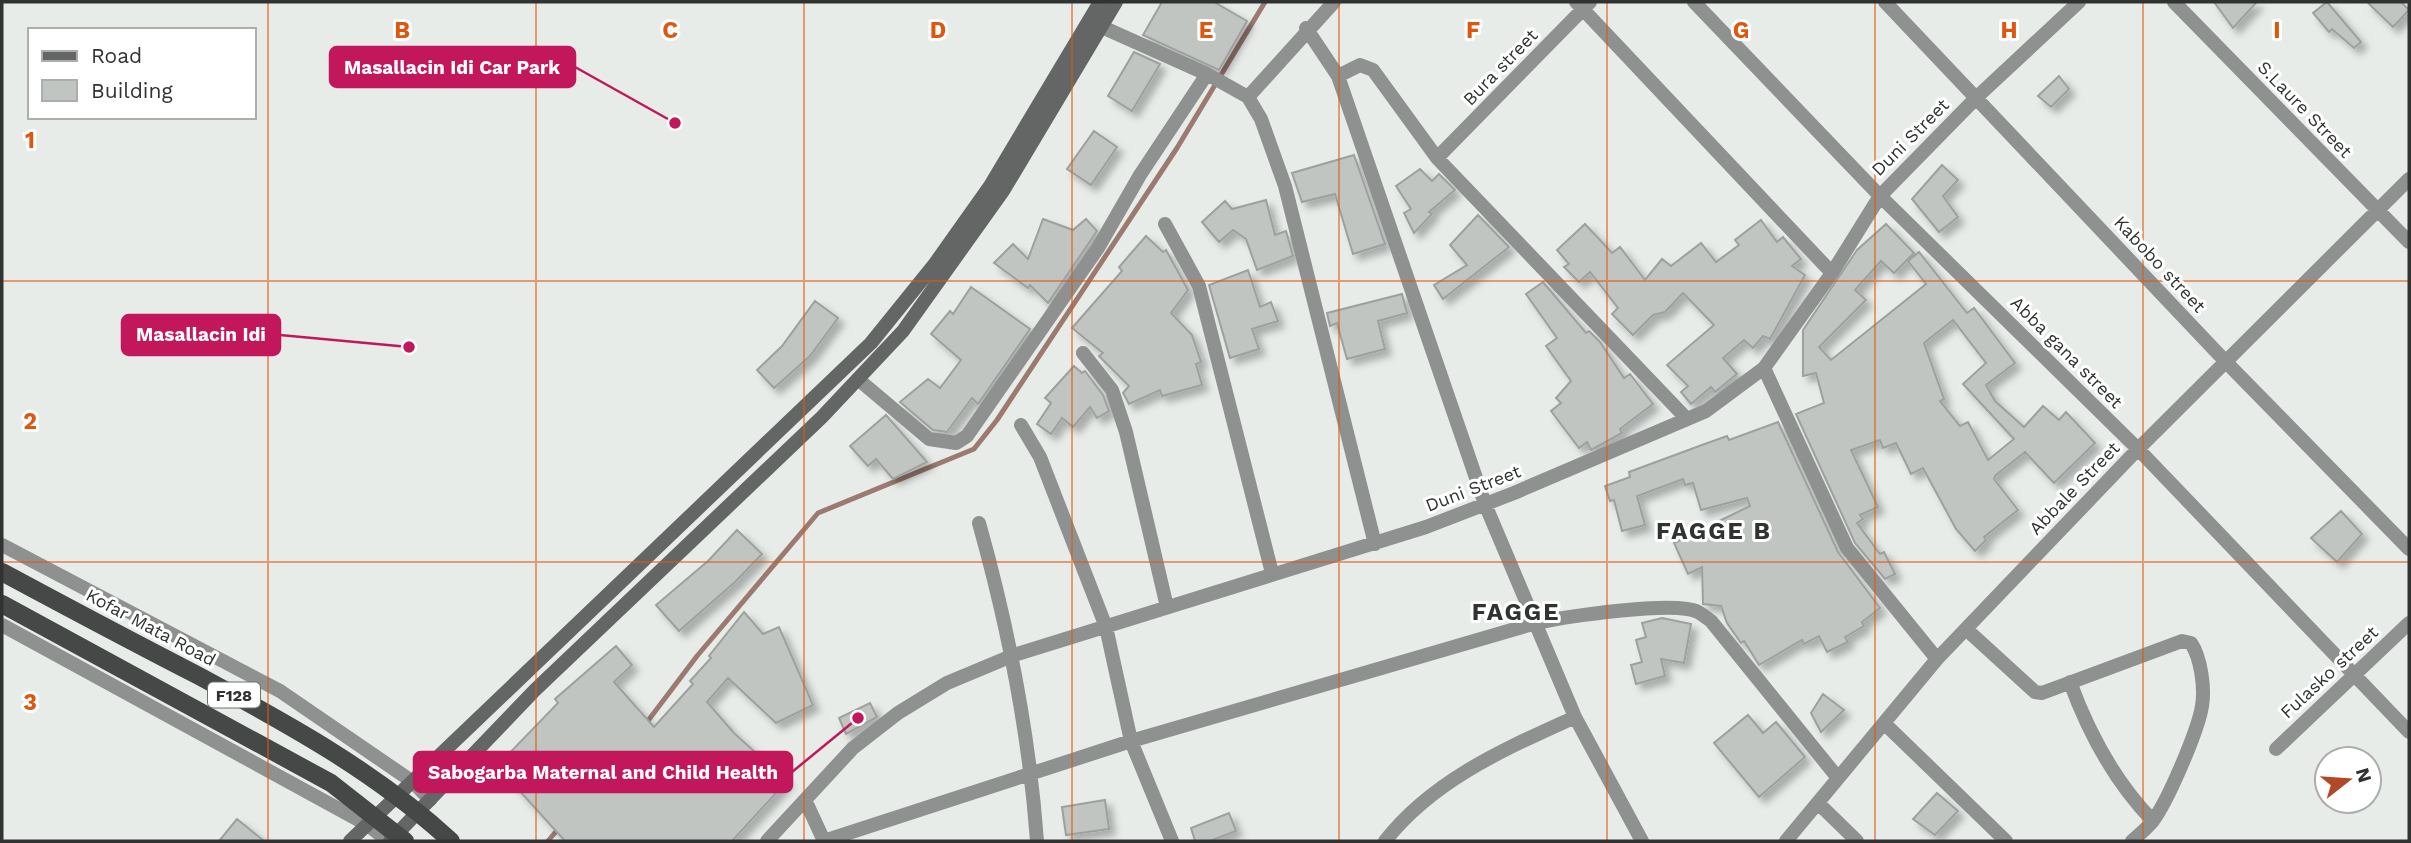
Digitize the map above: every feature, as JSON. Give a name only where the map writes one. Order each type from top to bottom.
[{"type":"main road","points":[[350,841],[871,343],[934,265],[990,186],[1100,2]]},
{"type":"main road","points":[[389,841],[564,662],[859,380],[903,331],[968,243],[1116,2]]},
{"type":"main road","name":"Kofar Mata Road","points":[[2,572],[269,714],[343,757],[415,810],[451,841]]},
{"type":"main road","name":"F128","points":[[2,604],[331,783],[405,841]]},
{"type":"street","points":[[1248,97],[1334,2]]},
{"type":"street","name":"Abba gana street","points":[[1694,2],[1880,195],[2138,449],[2409,732]]},
{"type":"street","name":"Kabobo street","points":[[1885,2],[1978,96],[2226,362],[2409,549]]},
{"type":"street","name":"Duni Street","points":[[767,841],[806,802],[853,748],[898,713],[947,683],[1014,655],[1272,573],[1375,544],[1485,504],[1706,411],[1764,368],[1832,273],[1880,195],[1978,96],[2079,2]]},
{"type":"street","name":"S.Laure Street","points":[[2174,2],[2409,242]]},
{"type":"street","points":[[1583,4],[1832,273]]},
{"type":"street","name":"Bura street","points":[[1437,158],[1583,4]]},
{"type":"street","points":[[1102,27],[1207,74],[1248,97],[1261,119],[1285,186],[1375,544]]},
{"type":"street","points":[[1307,29],[1338,76],[1485,504],[1574,717],[1642,841]]},
{"type":"street","points":[[1338,76],[1360,65],[1373,70],[1437,158],[1687,419]]},
{"type":"street","points":[[859,380],[929,439],[956,443],[967,436],[1098,248],[1140,175],[1207,74]]},
{"type":"street","name":"Abbale Street","points":[[1786,841],[1937,659],[2138,449],[2409,179]]},
{"type":"street","points":[[1166,224],[1199,286],[1272,573]]},
{"type":"street","points":[[1083,353],[1112,390],[1126,432],[1167,607]]},
{"type":"street","points":[[1764,368],[1847,548],[1937,659]]},
{"type":"street","points":[[1021,425],[1041,457],[1106,627],[1131,741],[1171,841]]},
{"type":"street","points":[[979,523],[1014,655],[1032,771],[1037,841]]},
{"type":"street","points":[[2,545],[280,691],[413,782],[430,800]]},
{"type":"street","points":[[806,802],[824,841],[1032,771],[1536,623],[1576,615],[1677,608],[1696,611],[1711,621],[1838,778]]},
{"type":"street","name":"Fulasko street","points":[[2276,749],[2409,624]]},
{"type":"street","points":[[2,625],[368,825],[389,841]]},
{"type":"street","points":[[1966,629],[2029,690],[2042,693],[2182,641],[2191,643],[2195,649],[2203,690],[2202,709],[2169,791],[2152,821],[2132,841]]},
{"type":"street","points":[[2070,682],[2083,718],[2110,769],[2152,821]]},
{"type":"street","points":[[1385,841],[1439,787],[1501,752],[1574,717]]},
{"type":"street","points":[[1885,724],[2006,841]]},
{"type":"street","points":[[1818,803],[1857,841]]},
{"type":"building","points":[[1162,2],[1214,2],[1247,21],[1219,70],[1143,35]]},
{"type":"building","points":[[2214,2],[2257,2],[2233,28]]},
{"type":"building","points":[[2327,2],[2361,42],[2354,48],[2332,29],[2329,32],[2313,13]]},
{"type":"building","points":[[2367,2],[2401,2],[2409,10],[2393,27]]},
{"type":"building","points":[[1134,52],[1160,64],[1132,111],[1108,96]]},
{"type":"building","points":[[2059,76],[2069,89],[2051,107],[2038,96]]},
{"type":"building","points":[[1094,131],[1117,147],[1091,185],[1067,169]]},
{"type":"building","points":[[1354,155],[1385,244],[1353,254],[1335,194],[1302,202],[1292,173]]},
{"type":"building","points":[[1942,165],[1958,180],[1943,196],[1958,217],[1939,232],[1912,199]]},
{"type":"building","points":[[1420,169],[1432,181],[1439,174],[1455,190],[1429,212],[1432,214],[1414,233],[1404,213],[1411,209],[1396,186]]},
{"type":"building","points":[[1266,200],[1275,235],[1286,231],[1293,256],[1257,270],[1246,239],[1233,230],[1219,242],[1202,222],[1225,201],[1232,209]]},
{"type":"building","points":[[1478,215],[1509,247],[1443,299],[1434,285],[1467,265],[1450,245]]},
{"type":"building","points":[[1043,219],[1073,230],[1086,219],[1097,231],[1048,303],[1030,285],[1028,288],[994,263],[1013,244],[1028,259]]},
{"type":"building","points":[[1761,220],[1777,242],[1783,237],[1801,259],[1792,266],[1805,275],[1770,339],[1763,336],[1753,348],[1744,340],[1723,358],[1737,374],[1715,392],[1711,387],[1691,404],[1681,392],[1688,386],[1667,365],[1714,325],[1683,293],[1665,312],[1653,315],[1633,335],[1612,314],[1618,308],[1590,272],[1579,282],[1564,267],[1569,264],[1557,250],[1585,224],[1612,253],[1620,247],[1645,280],[1662,259],[1671,266],[1701,243],[1716,262],[1739,245],[1735,240]]},
{"type":"building","points":[[1886,224],[1914,253],[1894,273],[1881,261],[1855,290],[1866,300],[1819,347],[1831,360],[1926,284],[1908,261],[1919,252],[1967,313],[1974,308],[2015,363],[1986,385],[1995,401],[2024,427],[2043,406],[2059,420],[2066,412],[2095,443],[2054,483],[2025,452],[1996,475],[1994,479],[2018,510],[1984,537],[1986,540],[1975,551],[1956,529],[1923,468],[1911,474],[1896,443],[1883,448],[1880,440],[1851,450],[1878,507],[1860,515],[1863,519],[1857,523],[1880,554],[1884,552],[1895,574],[1885,579],[1855,543],[1796,414],[1824,403],[1816,373],[1803,376],[1803,330],[1857,250]],"holes":[[[1953,320],[1986,363],[1963,384],[2014,439],[1988,460],[1968,422],[1960,426],[1940,401],[1944,399],[1924,343]]]},
{"type":"building","points":[[1146,236],[1163,252],[1166,250],[1188,290],[1171,313],[1192,335],[1201,362],[1196,364],[1202,385],[1162,396],[1160,390],[1129,404],[1123,393],[1129,386],[1099,356],[1103,353],[1072,328],[1122,271],[1119,267]]},
{"type":"building","points":[[1248,270],[1260,307],[1271,302],[1278,321],[1252,329],[1259,349],[1230,358],[1209,285]]},
{"type":"building","points":[[1543,282],[1586,333],[1589,331],[1600,342],[1624,378],[1630,374],[1653,404],[1620,429],[1622,433],[1591,450],[1587,442],[1579,448],[1551,411],[1561,403],[1556,398],[1571,381],[1546,346],[1557,338],[1526,294]]},
{"type":"building","points":[[971,287],[1030,329],[978,404],[972,398],[947,432],[933,430],[900,402],[928,379],[940,388],[961,360],[931,334],[950,311],[953,314]]},
{"type":"building","points":[[1402,294],[1407,313],[1378,321],[1385,349],[1347,359],[1337,323],[1330,326],[1327,313]]},
{"type":"building","points":[[815,301],[838,318],[810,356],[774,388],[757,370],[782,346]]},
{"type":"building","points":[[1074,366],[1082,373],[1085,371],[1103,395],[1109,411],[1097,418],[1090,407],[1073,427],[1062,418],[1051,434],[1037,424],[1051,403],[1045,398]]},
{"type":"building","points":[[886,415],[927,462],[893,479],[876,459],[868,466],[850,446]]},
{"type":"building","points":[[1778,422],[1838,552],[1880,608],[1862,622],[1864,626],[1845,637],[1848,642],[1827,652],[1819,636],[1804,644],[1802,640],[1759,665],[1744,641],[1741,643],[1727,623],[1721,606],[1703,604],[1702,567],[1688,574],[1674,543],[1750,506],[1747,498],[1701,510],[1693,483],[1685,485],[1683,479],[1637,496],[1645,525],[1622,531],[1614,500],[1610,501],[1605,486],[1630,477],[1629,472],[1727,436],[1729,440]]},
{"type":"building","points":[[2341,511],[2362,534],[2337,562],[2311,538]]},
{"type":"building","points":[[737,530],[762,554],[735,582],[679,631],[656,605],[708,561]]},
{"type":"building","points":[[744,612],[763,634],[779,627],[813,705],[776,723],[728,678],[707,702],[734,733],[787,781],[732,841],[565,841],[497,766],[558,703],[555,699],[616,646],[632,665],[614,682],[654,727],[693,684],[690,681],[711,658],[709,656]]},
{"type":"building","points":[[1662,618],[1691,624],[1684,663],[1661,659],[1665,676],[1636,684],[1631,665],[1642,662],[1636,640],[1646,637],[1642,623]]},
{"type":"building","points":[[1823,694],[1844,710],[1821,732],[1811,713]]},
{"type":"building","points":[[870,703],[877,717],[846,734],[839,718]]},
{"type":"building","points":[[1748,715],[1763,733],[1776,722],[1805,757],[1759,797],[1714,743]]},
{"type":"building","points":[[1937,793],[1958,811],[1935,835],[1913,819]]},
{"type":"building","points":[[1105,800],[1109,829],[1066,835],[1062,807]]},
{"type":"building","points":[[1229,813],[1236,831],[1210,841],[1195,841],[1191,828]]},
{"type":"building","points":[[237,819],[264,841],[219,841]]},
{"type":"waterway","points":[[644,726],[697,656],[818,513],[974,449],[997,420],[1177,148],[1265,2]]},
{"type":"waterway","points":[[548,841],[559,828]]},
{"type":"place","name":"Masallacin Idi Car Park","points":[[675,123]]},
{"type":"place","name":"Masallacin Idi","points":[[409,347]]},
{"type":"place","name":"Sabogarba Maternal and Child Health","points":[[858,718]]},
{"type":"district","name":"FAGGE B","points":[[1714,531]]},
{"type":"district","name":"FAGGE","points":[[1516,612]]}]
